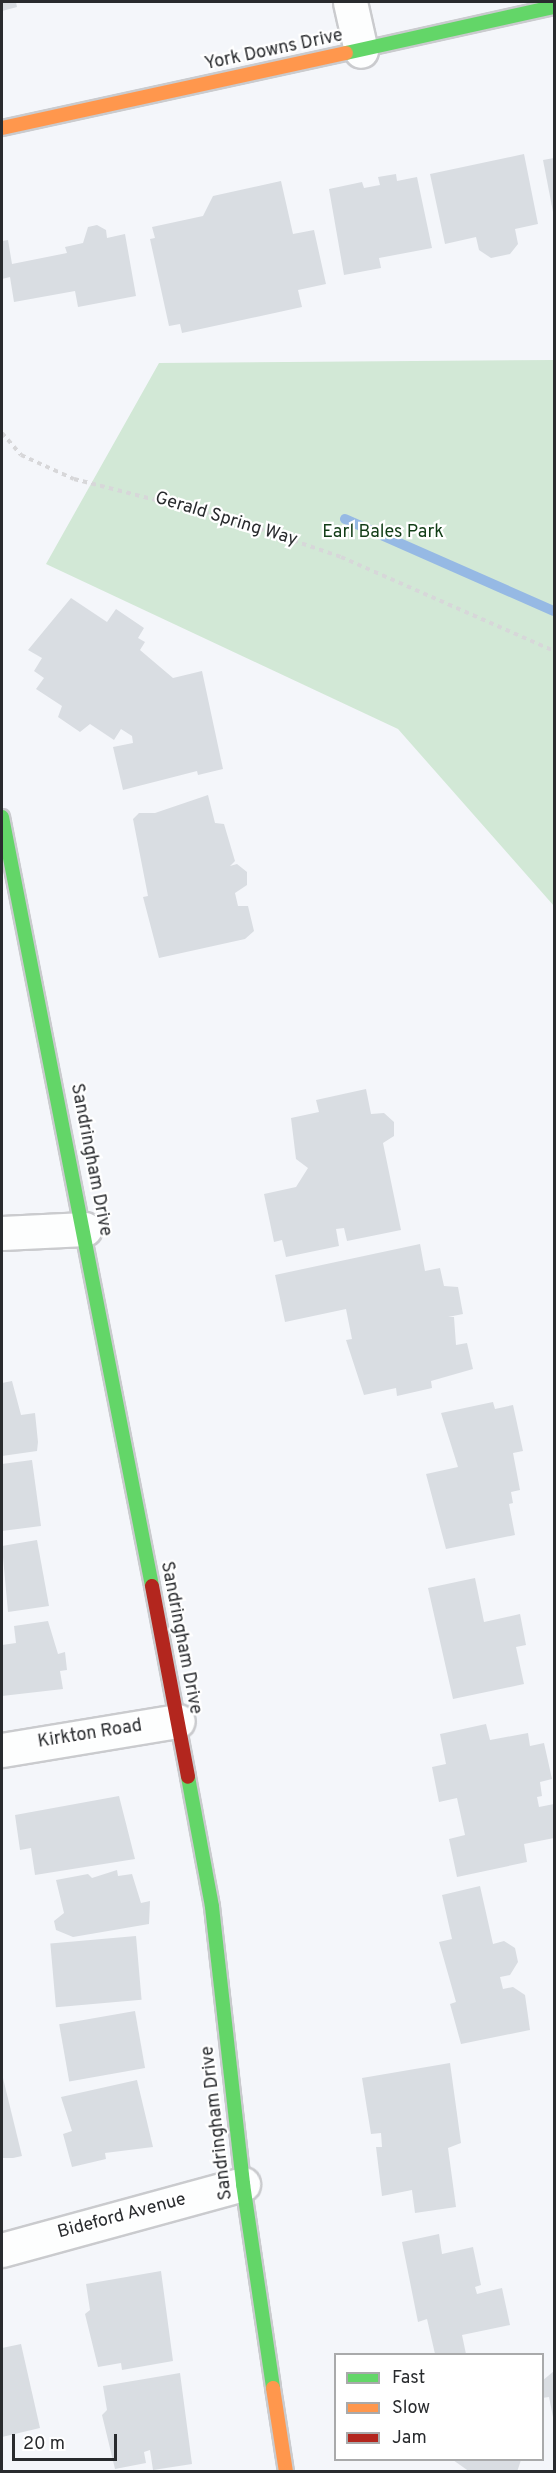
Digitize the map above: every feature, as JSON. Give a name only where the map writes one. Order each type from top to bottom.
[{"type":"street","points":[[351,2],[361,51]]},
{"type":"street","name":"York Downs Drive","points":[[2,128],[555,7]]},
{"type":"street","name":"Sandringham Drive","points":[[2,817],[85,1229],[212,1907],[243,2184],[286,2472]]},
{"type":"street","points":[[2,1233],[85,1229]]},
{"type":"street","name":"Kirkton Road","points":[[2,1750],[178,1721]]},
{"type":"street","name":"Bideford Avenue","points":[[2,2250],[243,2184]]},
{"type":"path","name":"Gerald Spring Way","points":[[2,433],[21,455],[74,479],[234,520],[341,557],[555,651]]},
{"type":"green space","name":"Earl Bales Park","points":[[554,360],[554,906],[398,729],[46,564],[159,363]]},
{"type":"building","points":[[2,2],[16,2],[17,7],[2,11]]},
{"type":"building","points":[[524,154],[538,224],[515,229],[518,244],[510,254],[491,258],[479,250],[476,237],[445,244],[430,174]]},
{"type":"building","points":[[554,158],[554,211],[553,212],[543,160]]},
{"type":"building","points":[[396,174],[397,181],[417,177],[432,248],[379,258],[381,268],[344,275],[329,189],[362,182],[364,188],[380,185],[378,177]]},
{"type":"building","points":[[281,181],[293,234],[314,230],[326,284],[298,290],[302,307],[182,333],[180,324],[169,326],[150,239],[155,238],[152,227],[203,216],[213,196]]},
{"type":"building","points":[[97,225],[106,230],[107,238],[125,234],[136,296],[78,307],[75,291],[14,302],[10,277],[2,279],[2,241],[8,240],[12,264],[67,253],[65,247],[83,243],[88,227]]},
{"type":"building","points":[[71,598],[107,622],[116,609],[144,628],[138,638],[145,642],[140,650],[173,678],[202,671],[223,769],[198,775],[197,771],[123,790],[113,747],[133,743],[132,736],[121,729],[114,740],[90,724],[80,732],[58,717],[62,706],[36,689],[44,678],[34,671],[42,658],[28,650]]},
{"type":"building","points":[[208,795],[215,823],[224,824],[235,861],[230,866],[237,864],[247,872],[247,885],[235,893],[238,906],[248,906],[254,931],[245,939],[159,958],[143,897],[148,896],[133,819],[139,813],[155,813]]},
{"type":"building","points":[[366,1089],[371,1114],[384,1113],[394,1122],[394,1136],[383,1143],[401,1230],[347,1241],[344,1228],[336,1229],[339,1246],[286,1257],[282,1240],[274,1242],[264,1194],[296,1187],[308,1168],[296,1159],[291,1118],[319,1112],[316,1100]]},
{"type":"building","points":[[420,1244],[425,1271],[440,1268],[444,1286],[458,1287],[463,1314],[448,1317],[454,1317],[456,1345],[467,1343],[473,1369],[431,1381],[432,1388],[397,1396],[396,1388],[364,1395],[346,1340],[352,1339],[346,1309],[285,1322],[275,1275]]},
{"type":"building","points":[[12,1381],[21,1415],[35,1413],[37,1451],[2,1456],[2,1383]]},
{"type":"building","points":[[493,1402],[495,1409],[513,1405],[523,1451],[513,1453],[520,1490],[511,1492],[513,1503],[509,1504],[515,1535],[446,1549],[426,1474],[458,1467],[441,1413]]},
{"type":"building","points":[[32,1460],[41,1526],[2,1531],[2,1464]]},
{"type":"building","points":[[37,1540],[49,1606],[8,1612],[2,1546]]},
{"type":"building","points":[[475,1578],[484,1622],[520,1614],[526,1645],[516,1647],[524,1684],[453,1699],[428,1588]]},
{"type":"building","points":[[48,1621],[58,1654],[65,1652],[67,1670],[60,1671],[63,1689],[2,1696],[2,1645],[16,1643],[14,1626]]},
{"type":"building","points":[[486,1724],[490,1740],[528,1733],[530,1746],[544,1743],[552,1779],[540,1782],[542,1796],[537,1797],[539,1807],[554,1804],[554,1838],[524,1844],[527,1862],[457,1877],[449,1839],[465,1835],[457,1798],[439,1802],[432,1767],[446,1764],[440,1734]]},
{"type":"building","points":[[119,1796],[135,1859],[35,1875],[31,1848],[20,1850],[15,1815]]},
{"type":"building","points":[[117,1870],[118,1876],[132,1874],[141,1903],[150,1901],[149,1924],[73,1937],[56,1930],[54,1921],[64,1913],[56,1880],[88,1874],[92,1878]]},
{"type":"building","points":[[480,1886],[493,1944],[504,1941],[515,1948],[518,1962],[510,1975],[500,1977],[503,1989],[513,1987],[525,1995],[530,2030],[461,2044],[450,2004],[456,2002],[439,1942],[452,1939],[442,1895]]},
{"type":"building","points":[[136,1936],[142,2000],[56,2007],[50,1943]]},
{"type":"building","points":[[135,2011],[145,2068],[69,2081],[59,2024]]},
{"type":"building","points":[[450,2063],[461,2143],[448,2148],[456,2207],[415,2213],[412,2190],[382,2196],[376,2147],[382,2147],[381,2133],[371,2134],[362,2078]]},
{"type":"building","points":[[2,2074],[22,2156],[13,2158],[2,2158]]},
{"type":"building","points":[[137,2080],[153,2147],[105,2153],[106,2159],[72,2167],[63,2134],[72,2131],[61,2097]]},
{"type":"building","points":[[439,2234],[442,2254],[473,2247],[481,2285],[475,2287],[477,2294],[502,2288],[510,2325],[462,2335],[466,2353],[435,2353],[427,2319],[418,2322],[402,2242]]},
{"type":"building","points":[[161,2271],[173,2361],[122,2370],[121,2363],[98,2367],[85,2314],[90,2310],[86,2284]]},
{"type":"building","points":[[21,2344],[40,2428],[2,2437],[2,2348]]},
{"type":"building","points":[[554,2371],[554,2417],[549,2397],[544,2398],[544,2379]]},
{"type":"building","points":[[180,2373],[192,2464],[153,2470],[150,2450],[144,2452],[146,2463],[115,2469],[102,2415],[107,2410],[103,2386]]},
{"type":"building","points":[[454,2461],[521,2461],[517,2472],[470,2472]]},
{"type":"waterway","points":[[345,519],[554,611]]},
{"type":"traffic: fast","points":[[346,53],[554,7]]},
{"type":"traffic: fast","points":[[2,817],[152,1586]]},
{"type":"traffic: fast","points":[[188,1777],[212,1907],[243,2184],[273,2388]]},
{"type":"traffic: slow","points":[[2,128],[346,53]]},
{"type":"traffic: slow","points":[[273,2388],[286,2472]]},
{"type":"traffic: jam","points":[[152,1586],[188,1777]]}]
